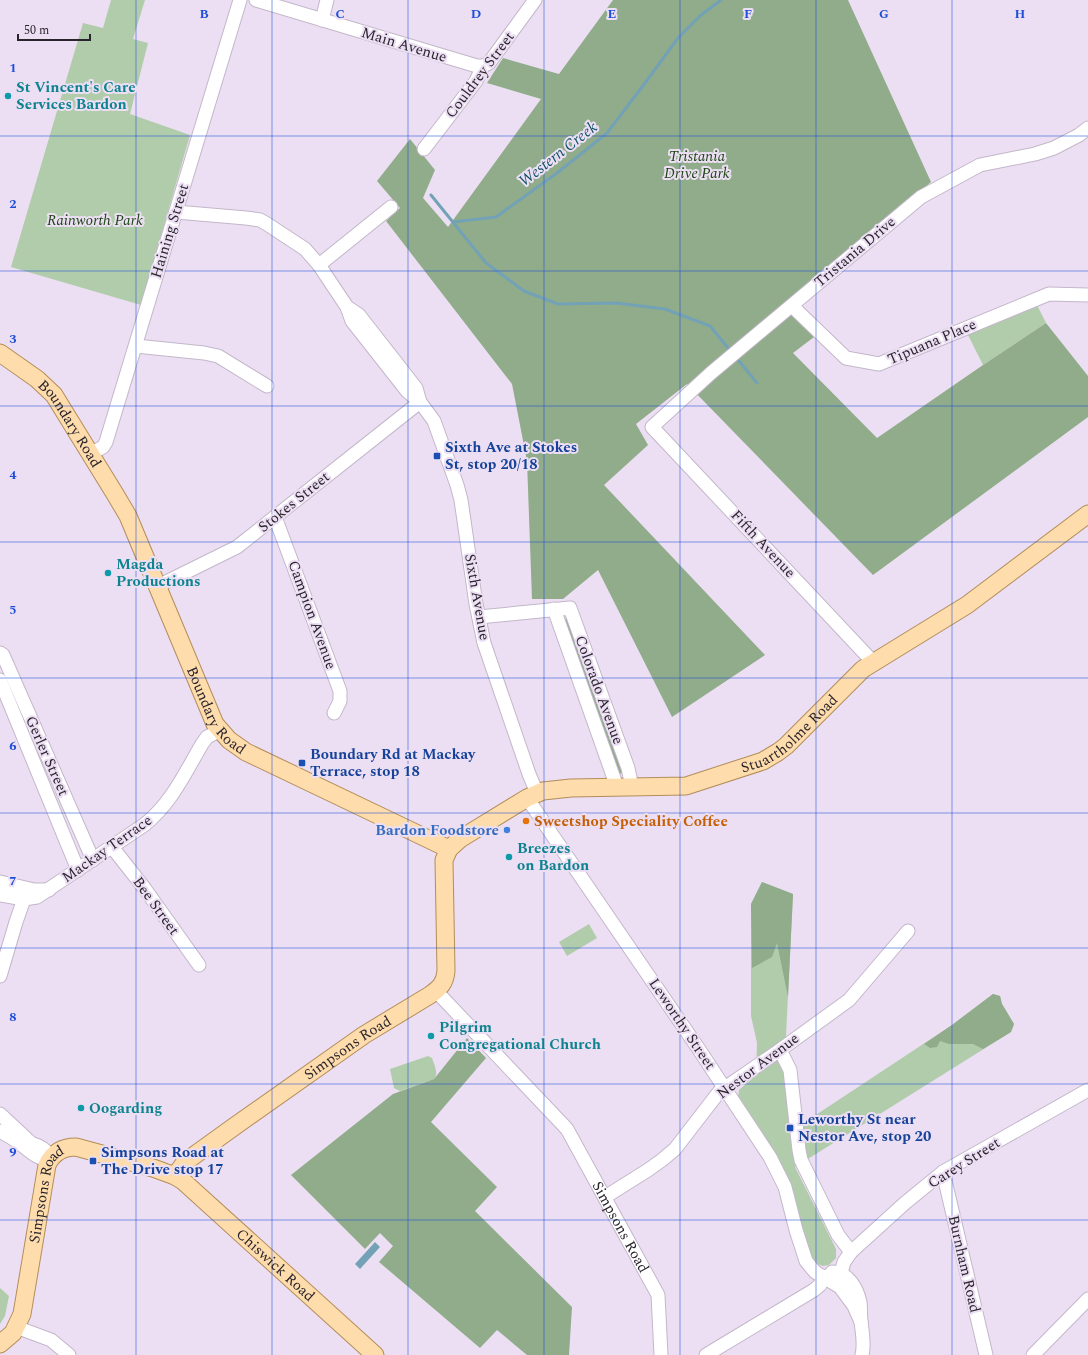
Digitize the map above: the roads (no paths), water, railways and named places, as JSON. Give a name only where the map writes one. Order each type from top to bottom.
[{"type":"main road","name":"Boundary Road","points":[[0,353],[37,379],[54,396],[128,516],[211,715],[220,731],[232,743],[246,752],[449,849]]},
{"type":"main road","name":"Stuartholme Road","points":[[449,849],[473,830],[532,796],[551,789],[686,786],[763,761],[786,746],[852,678],[863,669],[967,605],[1088,514]]},
{"type":"main road","points":[[436,991],[444,983],[446,971],[444,860],[449,849]]},
{"type":"main road","name":"Simpsons Road","points":[[0,1344],[9,1337],[22,1314],[45,1174],[50,1159],[58,1151],[64,1148],[79,1147],[153,1168],[175,1176],[185,1162],[235,1126],[364,1035],[436,991]]},
{"type":"main road","name":"Chiswick Road","points":[[175,1176],[183,1181],[210,1205],[375,1355]]},
{"type":"street","name":"Haining Street","points":[[90,454],[103,447],[106,442],[240,0]]},
{"type":"street","name":"Main Avenue","points":[[256,0],[467,64],[483,66]]},
{"type":"street","points":[[322,20],[327,0]]},
{"type":"street","name":"Couldrey Street","points":[[424,149],[476,81],[483,66],[489,63],[493,58],[535,0]]},
{"type":"street","name":"Tristania Drive","points":[[652,427],[711,373],[921,197],[980,165],[1035,154],[1085,135]]},
{"type":"street","points":[[319,266],[391,207]]},
{"type":"street","name":"Sixth Avenue","points":[[176,212],[260,220],[305,249],[319,266],[347,307],[352,321],[407,391],[420,402],[436,427],[457,485],[464,518],[484,643],[528,774],[532,796]]},
{"type":"street","name":"Tipuana Place","points":[[792,306],[846,358],[879,364],[1049,294],[1088,295]]},
{"type":"street","points":[[136,346],[204,353],[218,356],[267,386]]},
{"type":"street","name":"Stokes Street","points":[[158,586],[232,550],[420,402]]},
{"type":"street","name":"Fifth Avenue","points":[[652,427],[873,662]]},
{"type":"street","name":"Campion Avenue","points":[[275,516],[340,691],[340,701],[334,714]]},
{"type":"street","name":"Colorado Avenue","points":[[479,617],[570,608],[628,768],[625,787]]},
{"type":"street","name":"Colorado Avenue","points":[[554,609],[625,787]]},
{"type":"street","name":"Gerler Street","points":[[0,653],[3,655],[93,860]]},
{"type":"street","name":"Gerler Street","points":[[0,680],[78,870]]},
{"type":"street","name":"Mackay Terrace","points":[[0,895],[24,899],[34,898],[49,890],[144,825],[160,811],[175,790],[207,737],[220,731]]},
{"type":"street","name":"Leworthy Street","points":[[532,796],[770,1157],[785,1187],[804,1256],[809,1265],[814,1271],[835,1283],[844,1291],[854,1306],[861,1322]]},
{"type":"street","name":"Bee Street","points":[[112,847],[145,889],[199,965]]},
{"type":"street","name":"Mackay Terrace","points":[[0,882],[34,890],[49,890]]},
{"type":"street","points":[[0,976],[24,899]]},
{"type":"street","name":"Nestor Avenue","points":[[605,1197],[648,1170],[675,1149],[719,1092],[849,1000],[908,931]]},
{"type":"street","name":"Simpsons Road","points":[[436,991],[564,1125],[658,1295],[661,1355]]},
{"type":"street","points":[[780,1050],[790,1070],[799,1150],[802,1160],[838,1235],[851,1252]]},
{"type":"street","name":"Carey Street","points":[[841,1273],[845,1260],[851,1252],[905,1203],[943,1172],[1088,1090]]},
{"type":"street","points":[[0,1114],[35,1155],[43,1159],[50,1159]]},
{"type":"street","points":[[0,1131],[25,1143]]},
{"type":"street","name":"Burnham Road","points":[[943,1172],[986,1355]]},
{"type":"street","points":[[809,1265],[820,1271],[841,1273]]},
{"type":"street","points":[[706,1355],[814,1290],[819,1286],[824,1277],[841,1273]]},
{"type":"street","name":"Leworthy Street","points":[[841,1273],[851,1282],[858,1295],[861,1306],[861,1322],[864,1341],[862,1355]]},
{"type":"street","points":[[1033,1355],[1088,1299]]},
{"type":"street","points":[[16,1327],[51,1340],[69,1355]]},
{"type":"water","points":[[375,1242],[380,1247],[360,1269],[355,1264]]},
{"type":"waterway","name":"Western Creek","points":[[453,222],[496,217],[557,173],[607,133],[678,38],[701,15],[721,0]]},
{"type":"waterway","name":"Western Creek","points":[[431,195],[486,263],[524,291],[558,304],[616,303],[665,309],[710,326],[728,348]]},
{"type":"waterway","name":"Western Creek","points":[[739,361],[757,383]]},
{"type":"place","name":"St Vincent's Care Services Bardon","points":[[8,96]]},
{"type":"place","name":"Sixth Ave at Stokes St, stop 20/18","points":[[437,456]]},
{"type":"place","name":"Magda Productions","points":[[108,573]]},
{"type":"place","name":"Boundary Rd at Mackay Terrace, stop 18","points":[[302,763]]},
{"type":"place","name":"Sweetshop Speciality Coffee","points":[[526,821]]},
{"type":"place","name":"Bardon Foodstore","points":[[507,830]]},
{"type":"place","name":"Breezes on Bardon","points":[[509,857]]},
{"type":"place","name":"Pilgrim Congregational Church","points":[[431,1036]]},
{"type":"place","name":"Oogarding","points":[[81,1108]]},
{"type":"place","name":"Leworthy St near Nestor Ave, stop 20","points":[[790,1128]]},
{"type":"place","name":"Simpsons Road at The Drive stop 17","points":[[93,1161]]},
{"type":"park label","name":"Tristania Drive Park","points":[[697,164]]},
{"type":"park label","name":"Rainworth Park","points":[[95,220]]}]
